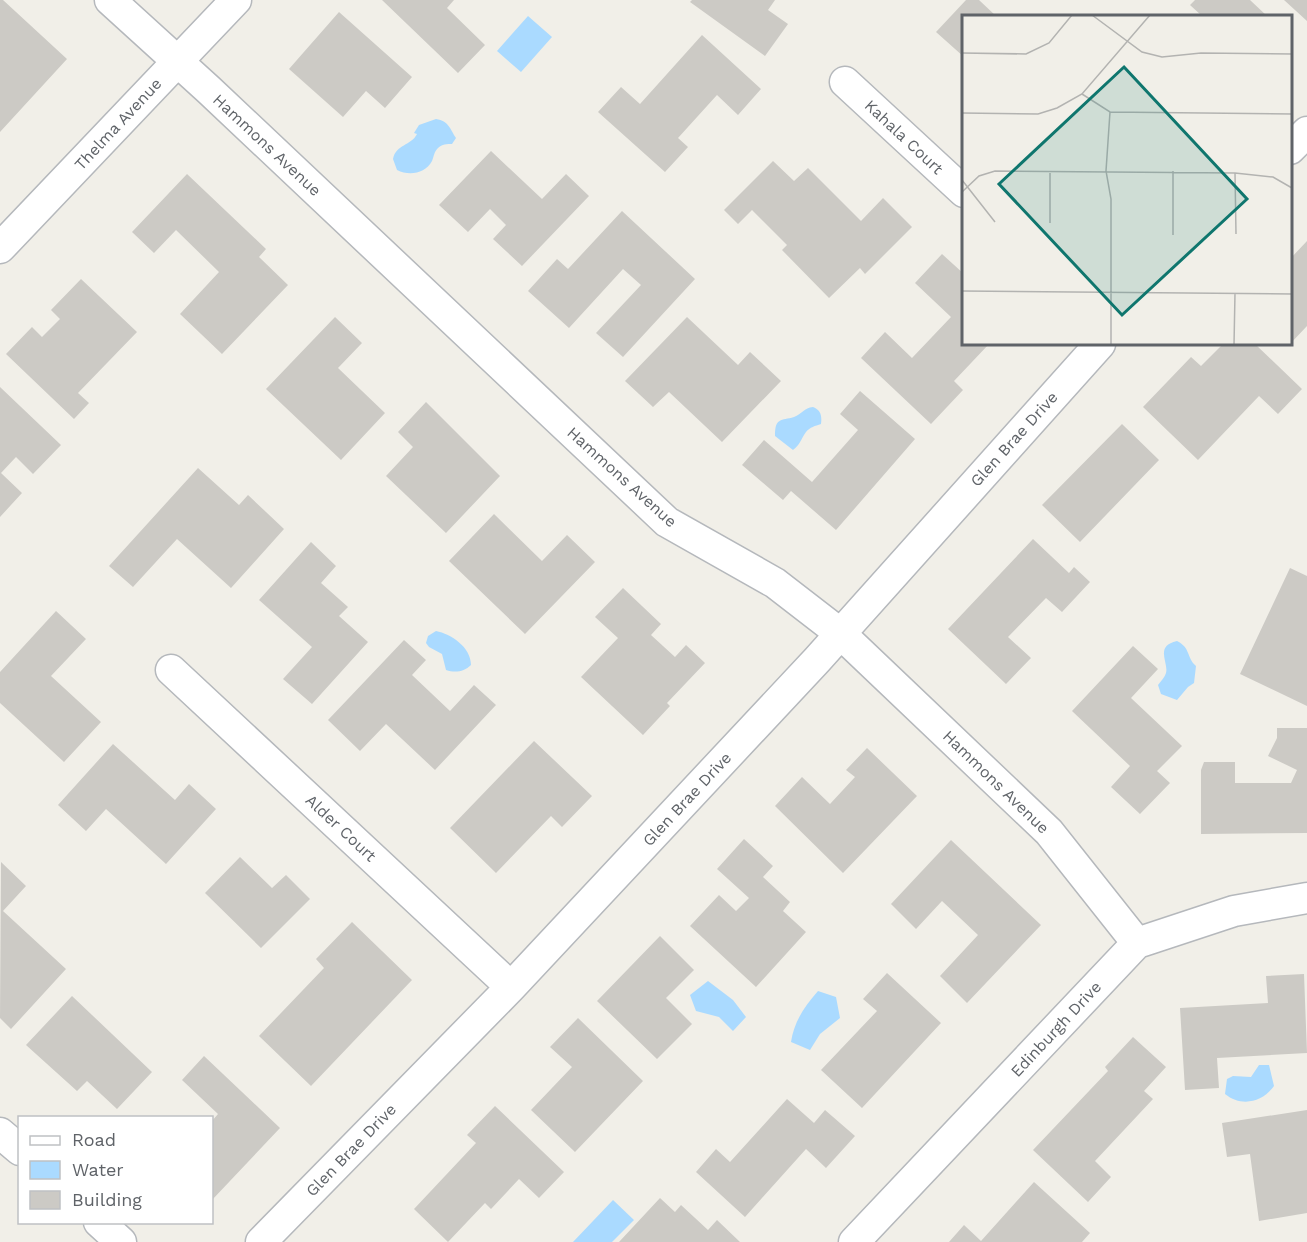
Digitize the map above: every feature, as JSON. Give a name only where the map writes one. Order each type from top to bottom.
[{"type":"street","name":"Hammons Avenue","points":[[110,0],[667,522],[775,583],[841,634],[1049,832],[1137,943]]},
{"type":"street","name":"Thelma Avenue","points":[[0,248],[236,0]]},
{"type":"street","name":"Kahala Court","points":[[845,82],[962,191]]},
{"type":"street","points":[[1292,146],[1307,132]]},
{"type":"street","name":"Glen Brae Drive","points":[[261,1242],[512,987],[841,634],[1099,345]]},
{"type":"street","name":"Alder Court","points":[[171,670],[512,987]]},
{"type":"street","name":"Edinburgh Drive","points":[[854,1242],[1137,943],[1234,911],[1307,898]]},
{"type":"street","points":[[0,1133],[18,1148]]},
{"type":"street","points":[[101,1224],[121,1242]]},
{"type":"water","points":[[528,16],[552,37],[521,72],[497,51]]},
{"type":"water","points":[[436,119],[444,122],[456,138],[452,144],[438,148],[432,161],[421,171],[407,173],[397,170],[393,159],[397,150],[414,138],[419,125]]},
{"type":"water","points":[[813,407],[820,414],[821,424],[808,430],[793,450],[775,436],[776,426],[780,421]]},
{"type":"water","points":[[436,631],[459,642],[468,653],[471,665],[459,671],[446,670],[442,654],[426,643],[428,636]]},
{"type":"water","points":[[1177,641],[1187,650],[1196,666],[1194,683],[1177,700],[1161,694],[1158,685],[1166,673],[1164,651],[1170,643]]},
{"type":"water","points":[[708,981],[733,1000],[746,1017],[733,1031],[719,1017],[696,1011],[690,995]]},
{"type":"water","points":[[818,991],[836,997],[840,1018],[820,1034],[810,1050],[791,1042],[800,1015]]},
{"type":"water","points":[[1259,1065],[1269,1065],[1274,1086],[1269,1092],[1257,1099],[1244,1102],[1225,1094],[1227,1079],[1233,1076],[1251,1077]]},
{"type":"water","points":[[613,1200],[634,1220],[612,1242],[573,1242]]},
{"type":"building","points":[[0,0],[3,0],[67,59],[0,132]]},
{"type":"building","points":[[382,0],[454,0],[447,8],[485,45],[458,73]]},
{"type":"building","points":[[692,0],[775,0],[768,10],[788,24],[765,56],[690,2]]},
{"type":"building","points":[[966,0],[979,0],[995,15],[962,15],[962,55],[936,32]]},
{"type":"building","points":[[1195,0],[1250,0],[1266,15],[1201,15],[1190,5]]},
{"type":"building","points":[[1284,0],[1307,0],[1307,21]]},
{"type":"building","points":[[339,12],[412,77],[385,108],[366,91],[343,117],[289,69]]},
{"type":"building","points":[[702,35],[761,89],[738,115],[717,95],[678,138],[688,147],[665,172],[598,112],[621,87],[640,104]]},
{"type":"building","points":[[491,151],[542,199],[566,174],[589,196],[522,266],[493,239],[506,225],[490,209],[468,232],[439,205]]},
{"type":"building","points":[[773,161],[794,181],[808,168],[861,221],[883,198],[912,227],[865,274],[860,268],[829,298],[782,250],[787,245],[752,210],[738,224],[724,210]]},
{"type":"building","points":[[187,174],[266,249],[259,257],[288,285],[222,354],[180,314],[219,272],[176,230],[154,253],[132,232]]},
{"type":"building","points":[[622,211],[695,279],[623,357],[596,333],[641,285],[623,269],[569,328],[528,291],[557,259],[568,269]]},
{"type":"building","points":[[1307,241],[1307,326],[1292,342],[1292,257]]},
{"type":"building","points":[[942,254],[962,272],[962,345],[988,345],[954,381],[963,390],[931,424],[861,358],[885,332],[912,358],[951,317],[915,283]]},
{"type":"building","points":[[81,279],[137,332],[78,393],[89,403],[74,419],[6,354],[32,327],[42,337],[60,319],[51,310]]},
{"type":"building","points":[[335,317],[362,343],[338,368],[385,413],[341,460],[266,389]]},
{"type":"building","points":[[687,317],[738,365],[750,352],[781,381],[722,442],[669,392],[653,407],[625,381]]},
{"type":"building","points":[[1222,345],[1256,345],[1302,389],[1278,414],[1259,396],[1198,460],[1143,407],[1191,357],[1201,366]]},
{"type":"building","points":[[0,387],[61,445],[33,474],[16,457],[1,473],[22,493],[0,517]]},
{"type":"building","points":[[860,391],[915,439],[836,530],[791,491],[783,500],[742,465],[764,440],[812,482],[858,430],[840,414]]},
{"type":"building","points":[[426,402],[500,476],[446,533],[386,476],[413,447],[398,432]]},
{"type":"building","points":[[1122,424],[1159,460],[1080,542],[1042,505]]},
{"type":"building","points":[[198,468],[239,505],[248,495],[284,529],[231,588],[177,539],[133,587],[109,566]]},
{"type":"building","points":[[494,514],[542,561],[567,535],[595,562],[525,634],[449,561]]},
{"type":"building","points":[[1033,539],[1069,573],[1074,567],[1090,582],[1062,612],[1046,598],[1008,637],[1031,658],[1006,684],[948,629]]},
{"type":"building","points":[[311,542],[336,566],[321,583],[348,607],[339,616],[368,642],[312,704],[283,679],[312,647],[259,600]]},
{"type":"building","points":[[1290,568],[1307,576],[1307,706],[1240,674]]},
{"type":"building","points":[[623,588],[661,624],[651,635],[675,657],[686,645],[705,663],[667,703],[670,706],[643,735],[581,677],[618,638],[595,617]]},
{"type":"building","points":[[56,611],[86,639],[51,676],[101,722],[64,762],[0,703],[0,672]]},
{"type":"building","points":[[404,640],[426,660],[412,675],[450,711],[474,685],[496,705],[435,770],[386,724],[360,751],[328,720]]},
{"type":"building","points":[[1133,646],[1158,669],[1131,698],[1182,746],[1157,771],[1170,783],[1140,814],[1111,787],[1130,766],[1072,711]]},
{"type":"building","points":[[1277,728],[1307,728],[1307,833],[1201,834],[1201,770],[1204,762],[1235,762],[1235,783],[1291,783],[1297,770],[1268,756],[1277,738]]},
{"type":"building","points":[[534,741],[592,796],[562,827],[551,816],[496,873],[450,828]]},
{"type":"building","points":[[113,744],[175,800],[189,784],[216,809],[166,864],[106,809],[86,831],[58,805]]},
{"type":"building","points":[[867,748],[917,796],[843,873],[775,806],[802,777],[830,804],[855,777],[846,770]]},
{"type":"building","points":[[744,839],[773,866],[763,877],[790,902],[783,911],[806,932],[756,987],[690,926],[719,895],[736,911],[749,898],[717,869]]},
{"type":"building","points":[[951,840],[1041,925],[967,1003],[940,976],[978,935],[942,901],[916,929],[891,904]]},
{"type":"building","points":[[240,857],[272,888],[286,875],[310,899],[261,948],[205,893]]},
{"type":"building","points":[[1,862],[26,886],[3,911],[66,969],[11,1029],[0,1018]]},
{"type":"building","points":[[352,922],[412,980],[311,1086],[259,1036],[324,968],[316,959]]},
{"type":"building","points":[[660,936],[694,970],[666,998],[692,1024],[657,1059],[597,1001]]},
{"type":"building","points":[[887,973],[941,1023],[862,1108],[821,1070],[877,1011],[863,999]]},
{"type":"building","points":[[1304,974],[1307,1053],[1217,1058],[1219,1088],[1185,1090],[1180,1008],[1268,1003],[1266,976]]},
{"type":"building","points":[[72,996],[152,1072],[117,1109],[87,1081],[77,1091],[26,1045]]},
{"type":"building","points":[[578,1018],[643,1081],[575,1152],[531,1110],[572,1067],[550,1047]]},
{"type":"building","points":[[1133,1037],[1166,1067],[1144,1091],[1153,1099],[1095,1161],[1111,1177],[1088,1202],[1033,1150],[1108,1071],[1105,1067]]},
{"type":"building","points":[[204,1056],[280,1128],[213,1199],[213,1120],[218,1114],[182,1080]]},
{"type":"building","points":[[787,1099],[814,1123],[825,1110],[855,1136],[826,1168],[806,1149],[745,1217],[696,1172],[716,1149],[730,1162]]},
{"type":"building","points":[[495,1106],[564,1172],[539,1198],[519,1179],[491,1209],[485,1203],[448,1242],[414,1209],[476,1143],[467,1135]]},
{"type":"building","points":[[1307,1110],[1307,1213],[1259,1221],[1250,1154],[1227,1157],[1222,1123]]},
{"type":"building","points":[[1034,1182],[1090,1233],[1082,1242],[949,1242],[964,1225],[981,1241]]},
{"type":"building","points":[[660,1198],[675,1212],[681,1205],[708,1230],[717,1220],[740,1242],[619,1242]]}]
